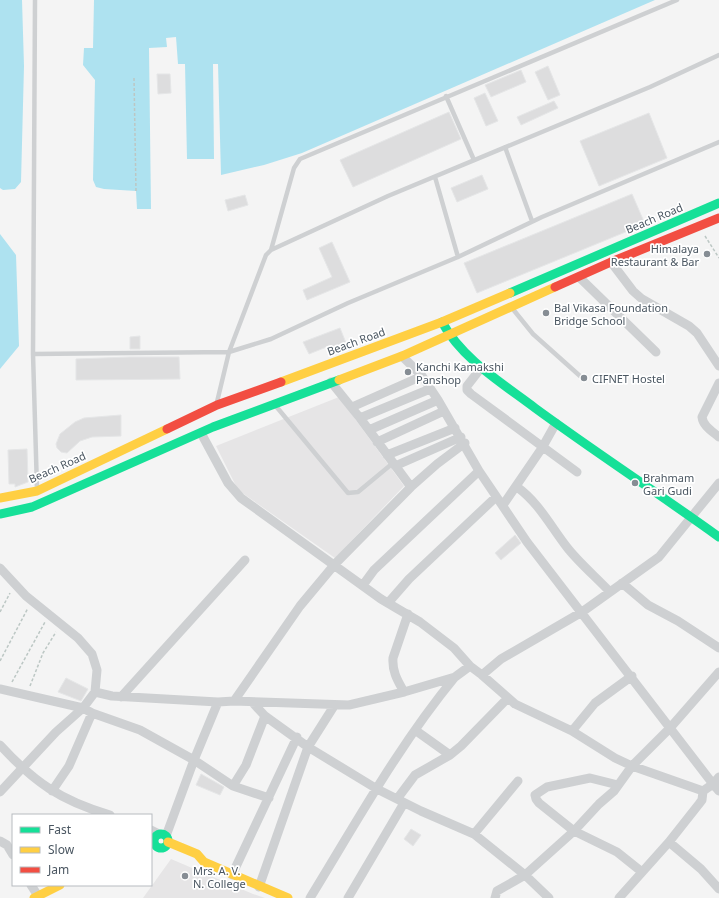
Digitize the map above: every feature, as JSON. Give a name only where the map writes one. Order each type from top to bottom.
[{"type":"main road","name":"Beach Road","points":[[0,498],[37,491],[216,408],[442,322],[719,203]]},
{"type":"main road","points":[[0,514],[32,507],[201,433],[214,423],[274,404],[402,356],[579,276],[719,218]]},
{"type":"main road","points":[[442,322],[449,335],[481,368],[692,516],[718,536]]},
{"type":"main road","points":[[158,841],[197,854],[204,862],[259,887],[288,898]]},
{"type":"main road","points":[[36,897],[58,886]]},
{"type":"street","points":[[612,262],[633,291],[642,299],[689,326],[697,333],[719,366]]},
{"type":"street","points":[[579,276],[656,352]]},
{"type":"street","points":[[402,356],[422,376],[463,440],[496,497],[503,505],[527,542],[632,676],[716,788]]},
{"type":"street","points":[[481,368],[468,383],[467,390],[542,448],[577,472]]},
{"type":"street","points":[[352,407],[422,376]]},
{"type":"street","points":[[331,382],[352,407],[411,487]]},
{"type":"street","points":[[719,384],[702,416],[703,422],[707,427],[719,437]]},
{"type":"street","points":[[360,418],[430,389]]},
{"type":"street","points":[[369,430],[438,400]]},
{"type":"street","points":[[377,442],[444,411]]},
{"type":"street","points":[[503,505],[517,487],[542,448],[556,422]]},
{"type":"street","points":[[387,455],[455,428]]},
{"type":"street","points":[[201,433],[234,491],[388,603],[408,614],[454,648],[470,666],[482,675],[507,699],[572,732],[632,766],[703,791],[716,788]]},
{"type":"street","points":[[394,465],[463,440]]},
{"type":"street","points":[[234,701],[296,612],[335,564],[411,487],[463,440]]},
{"type":"street","points":[[363,585],[374,570],[479,470]]},
{"type":"street","points":[[482,675],[501,659],[582,612],[659,557],[719,483]]},
{"type":"street","points":[[517,487],[527,494],[550,522],[566,546],[610,592]]},
{"type":"street","points":[[388,603],[409,579],[496,497]]},
{"type":"street","points":[[121,697],[245,560]]},
{"type":"street","points":[[0,568],[32,600],[78,638],[92,654],[97,670],[95,692],[83,708],[56,732],[23,770],[0,792]]},
{"type":"street","points":[[622,583],[648,605],[718,647]]},
{"type":"street","points":[[404,692],[392,666],[393,658],[408,614]]},
{"type":"street","points":[[310,898],[415,730],[455,677],[470,666]]},
{"type":"street","points":[[495,898],[496,891],[526,875],[574,832],[618,785],[632,766],[670,728],[719,672]]},
{"type":"street","points":[[572,732],[595,703],[632,676]]},
{"type":"street","points":[[95,692],[121,697],[334,706],[349,705],[404,692],[455,677]]},
{"type":"street","points":[[4,690],[27,694],[83,708],[92,713],[140,730],[194,760],[234,786],[269,798]]},
{"type":"street","points":[[348,898],[415,775],[450,755],[461,746],[507,699]]},
{"type":"street","points":[[158,841],[218,702]]},
{"type":"street","points":[[254,702],[265,716],[297,737],[308,747],[377,789],[400,801],[474,834],[526,875],[549,898]]},
{"type":"street","points":[[259,887],[308,747],[334,706]]},
{"type":"street","points":[[52,791],[69,766],[92,713]]},
{"type":"street","points":[[234,786],[246,765],[265,716]]},
{"type":"street","points":[[415,730],[450,755]]},
{"type":"street","points":[[232,875],[297,737]]},
{"type":"street","points":[[0,745],[23,770],[52,791],[82,807],[106,814]]},
{"type":"street","points":[[716,788],[719,777]]},
{"type":"street","points":[[618,785],[590,778],[547,787],[535,795],[539,802],[574,832],[617,852],[642,872]]},
{"type":"street","points":[[474,834],[518,780]]},
{"type":"street","points":[[619,898],[669,842],[699,804],[702,800],[703,791]]},
{"type":"street","points":[[0,840],[7,845],[12,853]]},
{"type":"street","points":[[669,842],[701,869],[719,889]]},
{"type":"street","points":[[31,886],[36,897]]},
{"type":"lane","points":[[35,0],[33,354],[37,491]]},
{"type":"lane","points":[[271,250],[294,168],[300,159],[446,96],[677,0]]},
{"type":"lane","points":[[216,408],[229,352],[266,255],[271,250],[474,160],[650,87],[719,55]]},
{"type":"lane","points":[[446,96],[474,160]]},
{"type":"lane","points":[[33,354],[229,352],[271,338],[348,303],[458,257],[532,221],[719,142]]},
{"type":"lane","points":[[505,147],[532,221]]},
{"type":"lane","points":[[435,177],[458,257]]},
{"type":"lane","points":[[511,307],[533,334],[580,376]]},
{"type":"lane","points":[[274,404],[348,493],[353,494],[358,492],[394,465]]},
{"type":"path","points":[[134,78],[136,191]]},
{"type":"path","points":[[699,227],[719,258]]},
{"type":"path","points":[[0,612],[15,584]]},
{"type":"path","points":[[0,661],[32,600]]},
{"type":"path","points":[[4,690],[49,615]]},
{"type":"path","points":[[27,694],[43,653],[61,624]]},
{"type":"shaded area","points":[[339,397],[404,486],[335,558],[238,490],[216,446]]},
{"type":"shaded area","name":"Mrs. A. V. N. College","points":[[171,859],[265,898],[143,898]]},
{"type":"water","points":[[0,0],[22,0],[24,66],[21,182],[15,189],[3,190],[0,188]]},
{"type":"water","points":[[94,0],[655,0],[302,153],[264,165],[221,175],[218,64],[213,64],[214,159],[187,159],[185,64],[178,64],[176,37],[166,38],[167,47],[149,48],[151,209],[137,209],[136,191],[96,187],[93,180],[95,80],[83,65],[84,48],[93,48]]},
{"type":"water","points":[[0,234],[16,255],[19,346],[0,369]]},
{"type":"building","points":[[548,66],[560,95],[548,100],[535,72]]},
{"type":"building","points":[[521,70],[526,82],[491,97],[485,85]]},
{"type":"building","points":[[157,74],[170,74],[171,93],[158,94]]},
{"type":"building","points":[[485,93],[498,121],[486,126],[474,98]]},
{"type":"building","points":[[554,101],[558,108],[521,125],[517,117]]},
{"type":"building","points":[[449,112],[461,139],[353,187],[340,160]]},
{"type":"building","points":[[649,113],[667,158],[599,186],[580,141]]},
{"type":"building","points":[[482,175],[488,189],[457,202],[451,188]]},
{"type":"building","points":[[632,194],[645,224],[477,293],[464,263]]},
{"type":"building","points":[[245,195],[248,205],[228,211],[225,200]]},
{"type":"building","points":[[332,242],[350,282],[307,300],[303,290],[332,277],[319,248]]},
{"type":"building","points":[[340,328],[348,348],[332,354],[329,346],[309,354],[303,342]]},
{"type":"building","points":[[140,336],[140,349],[130,349],[130,337]]},
{"type":"building","points":[[179,357],[180,379],[76,380],[76,359]]},
{"type":"building","points":[[121,415],[121,436],[92,437],[80,441],[67,453],[61,452],[57,448],[56,444],[60,434],[75,422],[84,418]]},
{"type":"building","points":[[27,449],[28,482],[15,487],[15,484],[9,484],[8,450]]},
{"type":"building","points":[[515,535],[521,543],[501,560],[495,553]]},
{"type":"building","points":[[66,678],[88,689],[81,701],[58,692]]},
{"type":"building","points":[[201,774],[224,787],[220,795],[196,785]]},
{"type":"building","points":[[411,829],[421,835],[413,846],[404,839]]},
{"type":"traffic: fast","points":[[510,293],[719,203]]},
{"type":"traffic: fast","points":[[442,322],[460,348],[496,380],[580,441],[719,537]]},
{"type":"traffic: fast","points":[[0,514],[32,507],[213,427],[339,380]]},
{"type":"traffic: fast","points":[[158,834],[164,834],[168,838],[168,841],[168,844],[164,848],[158,848],[154,844],[154,838],[158,834]]},
{"type":"traffic: slow","points":[[339,380],[402,356],[555,287]]},
{"type":"traffic: slow","points":[[281,382],[442,322],[510,293]]},
{"type":"traffic: slow","points":[[0,498],[37,491],[167,429]]},
{"type":"traffic: slow","points":[[168,842],[197,854],[204,862],[288,898]]},
{"type":"traffic: slow","points":[[34,898],[58,886]]},
{"type":"traffic: jam","points":[[555,287],[611,262],[719,218]]},
{"type":"traffic: jam","points":[[167,429],[217,405],[281,382]]},
{"type":"place","name":"Himalaya Restaurant & Bar","points":[[707,254]]},
{"type":"place","name":"Bal Vikasa Foundation Bridge School","points":[[546,313]]},
{"type":"place","name":"Kanchi Kamakshi Panshop","points":[[408,372]]},
{"type":"place","name":"CIFNET Hostel","points":[[584,378]]},
{"type":"place","name":"Brahmam Gari Gudi","points":[[635,483]]},
{"type":"place","name":"Mrs. A. V. N. College","points":[[185,876]]}]
